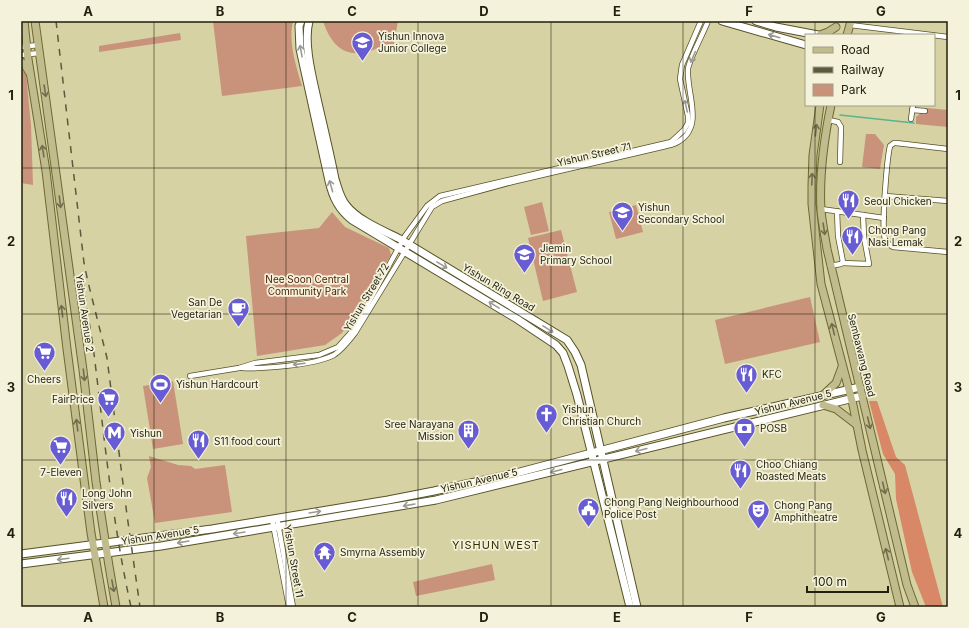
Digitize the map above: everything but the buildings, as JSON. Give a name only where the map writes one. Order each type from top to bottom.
[{"type":"main road","name":"Yishun Avenue 2","points":[[35,21],[55,158],[96,482],[116,607]]},
{"type":"main road","name":"Yishun Ring Road","points":[[301,21],[299,26],[300,49],[329,181],[336,203],[343,212],[352,220],[404,246],[566,340],[575,352],[581,365],[637,607]]},
{"type":"main road","name":"Yishun Ring Road","points":[[309,21],[307,30],[313,80],[340,194],[346,205],[357,215],[556,345],[563,353],[572,378],[592,453],[630,607]]},
{"type":"main road","points":[[722,21],[805,45]]},
{"type":"main road","points":[[756,21],[776,27],[814,34]]},
{"type":"main road","points":[[847,34],[850,23]]},
{"type":"main road","points":[[23,24],[24,55],[31,78],[46,171],[66,349],[94,555],[104,607]]},
{"type":"main road","points":[[822,34],[828,32],[837,24]]},
{"type":"main road","points":[[834,34],[837,24]]},
{"type":"main road","points":[[21,62],[28,69],[31,78]]},
{"type":"main road","points":[[820,106],[813,156],[812,204],[821,284],[849,390],[900,607]]},
{"type":"main road","name":"Sembawang Road","points":[[831,106],[823,156],[821,185],[821,209],[830,266],[908,585],[915,607]]},
{"type":"main road","points":[[821,397],[836,383],[842,366]]},
{"type":"main road","name":"Yishun Avenue 5","points":[[21,554],[212,529],[390,500],[516,473],[724,418],[860,387]]},
{"type":"main road","name":"Yishun Avenue 5","points":[[21,564],[94,555],[276,527],[436,500],[862,396]]},
{"type":"main road","points":[[823,405],[836,408],[857,425]]},
{"type":"street","name":"Yishun Street 71","points":[[404,246],[427,206],[440,196],[671,142],[684,130],[688,123],[688,116],[680,78],[682,65],[701,21]]},
{"type":"street","name":"Yishun Street 71","points":[[404,246],[432,207],[442,201],[676,143],[683,138],[693,124],[688,68],[708,21]]},
{"type":"street","points":[[850,23],[921,34]]},
{"type":"street","points":[[935,36],[948,37]]},
{"type":"street","points":[[24,47],[38,45]]},
{"type":"street","points":[[24,55],[39,53]]},
{"type":"street","points":[[680,78],[688,77]]},
{"type":"street","points":[[911,118],[913,107],[925,111]]},
{"type":"street","points":[[828,120],[838,122],[841,127],[840,162]]},
{"type":"street","points":[[948,149],[896,143],[891,144],[889,148],[884,218],[885,239],[887,243],[894,247],[948,252]]},
{"type":"street","points":[[885,196],[948,201]]},
{"type":"street","points":[[821,209],[884,218]]},
{"type":"street","points":[[837,211],[838,236],[842,263]]},
{"type":"street","points":[[830,266],[842,263],[868,264],[864,237],[863,215]]},
{"type":"street","name":"Yishun Street 72","points":[[190,376],[239,368],[256,369],[311,363],[327,358],[340,351],[355,333],[404,246]]},
{"type":"street","name":"Yishun Street 11","points":[[274,519],[293,607]]},
{"type":"street","name":"Yishun Street 11","points":[[276,527],[289,607]]},
{"type":"green space","points":[[213,21],[293,21],[291,37],[292,46],[302,86],[222,96]]},
{"type":"green space","points":[[323,21],[398,21],[393,48],[384,47],[384,45],[363,53],[346,51],[333,41]]},
{"type":"green space","points":[[180,33],[181,40],[99,52],[99,46]]},
{"type":"green space","points":[[21,69],[26,74],[31,125],[33,185],[21,183]]},
{"type":"green space","points":[[927,108],[948,110],[948,127],[916,124],[916,117],[921,113],[926,114]]},
{"type":"green space","points":[[866,134],[875,134],[884,145],[880,169],[862,167]]},
{"type":"green space","points":[[542,202],[549,231],[531,235],[524,207]]},
{"type":"green space","points":[[636,205],[643,232],[616,239],[609,212]]},
{"type":"green space","name":"Nee Soon Central Community Park","points":[[332,212],[345,227],[389,248],[391,255],[342,333],[325,345],[257,356],[246,236],[319,228]]},
{"type":"green space","points":[[561,230],[577,292],[543,301],[528,238]]},
{"type":"green space","points":[[810,297],[820,342],[725,364],[715,320]]},
{"type":"green space","name":"Yishun Hardcourt","points":[[173,381],[183,444],[153,449],[143,386]]},
{"type":"green space","points":[[149,456],[178,465],[191,466],[195,469],[225,465],[232,512],[155,523],[147,478],[151,467]]},
{"type":"green space","points":[[492,564],[495,580],[416,596],[413,582]]},
{"type":"shaded area","points":[[869,401],[877,401],[896,457],[905,465],[943,607],[926,607],[912,572],[896,499],[895,474],[883,454]]},
{"type":"waterway","points":[[840,115],[914,123]]},
{"type":"railway","points":[[56,21],[84,263],[107,358],[140,607]]},
{"type":"railway","points":[[83,281],[94,352],[114,516],[131,607]]},
{"type":"place","name":"Yishun Innova Junior College","points":[[362,62]]},
{"type":"place","name":"Seoul Chicken","points":[[848,220]]},
{"type":"place","name":"Yishun Secondary School","points":[[622,232]]},
{"type":"place","name":"Chong Pang Nasi Lemak","points":[[852,256]]},
{"type":"place","name":"Jiemin Primary School","points":[[525,274]]},
{"type":"place","name":"San De Vegetarian","points":[[238,328]]},
{"type":"place","name":"Cheers","points":[[44,372]]},
{"type":"place","name":"KFC","points":[[746,394]]},
{"type":"place","name":"Yishun Hardcourt","points":[[161,404]]},
{"type":"place","name":"FairPrice","points":[[109,418]]},
{"type":"place","name":"Yishun Christian Church","points":[[547,434]]},
{"type":"place","name":"POSB","points":[[744,448]]},
{"type":"place","name":"Sree Narayana Mission","points":[[469,450]]},
{"type":"place","name":"Yishun","points":[[114,452]]},
{"type":"place","name":"S11 food court","points":[[198,460]]},
{"type":"place","name":"7-Eleven","points":[[61,466]]},
{"type":"place","name":"Choo Chiang Roasted Meats","points":[[741,490]]},
{"type":"place","name":"Long John Silvers","points":[[67,518]]},
{"type":"place","name":"Chong Pang Neighbourhood Police Post","points":[[589,528]]},
{"type":"place","name":"Chong Pang Amphitheatre","points":[[758,530]]},
{"type":"place","name":"Smyrna Assembly","points":[[325,572]]},
{"type":"district","name":"YISHUN WEST","points":[[496,545]]}]
